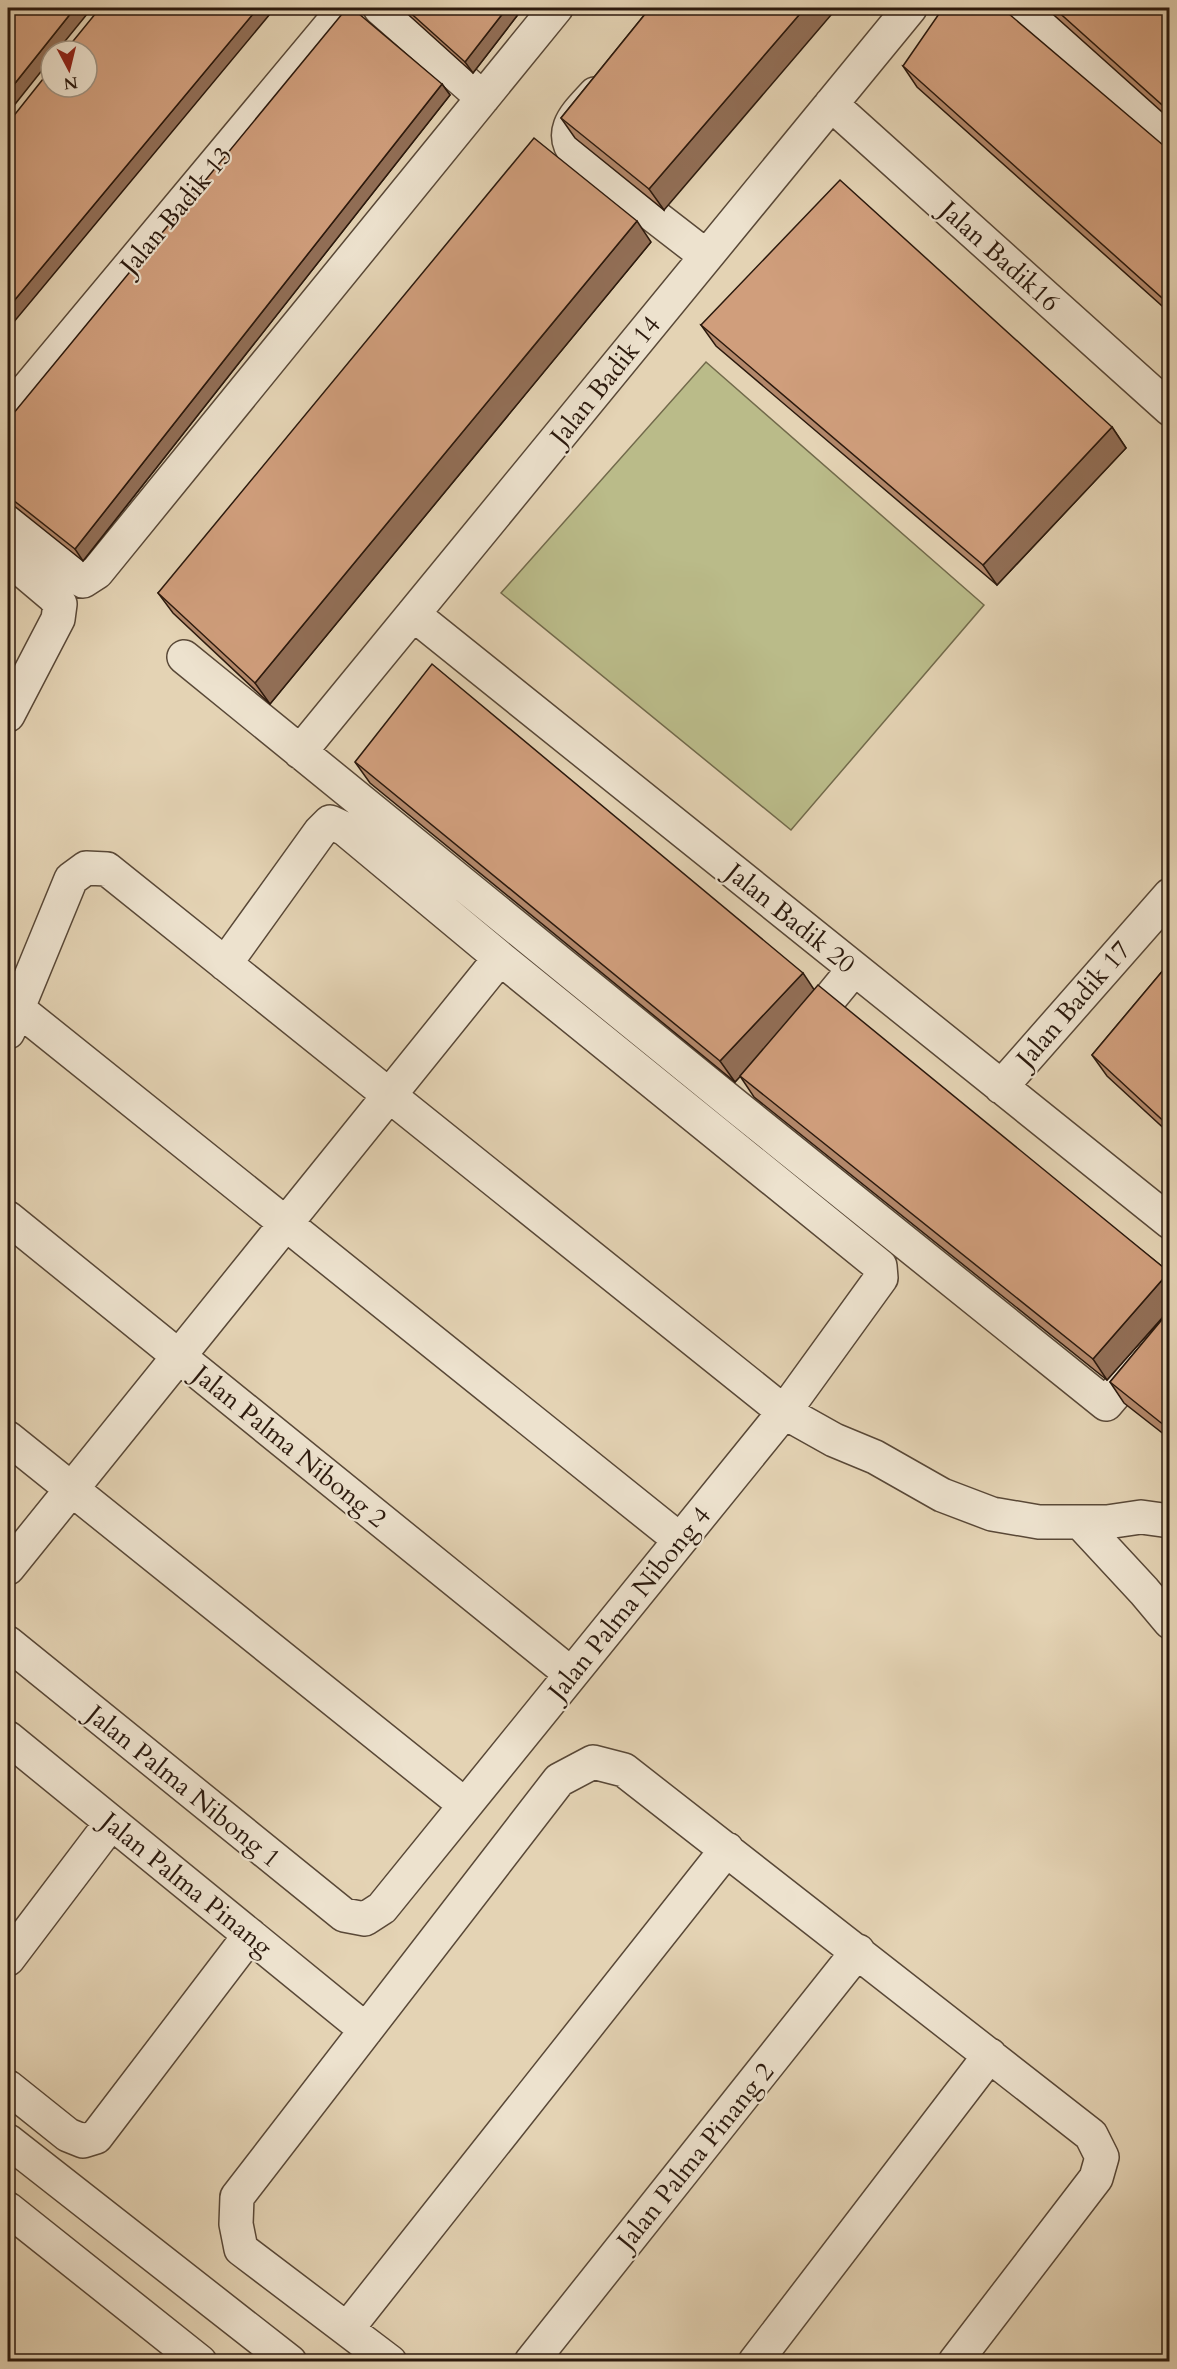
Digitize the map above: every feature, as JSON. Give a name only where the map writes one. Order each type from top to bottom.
[{"type":"street","name":"Jalan Badik 13","points":[[8,412],[345,8]]},
{"type":"street","points":[[380,8],[483,98]]},
{"type":"street","points":[[8,514],[70,572],[83,581],[97,572],[556,8]]},
{"type":"street","name":"Jalan Badik 14","points":[[300,752],[910,8]]},
{"type":"street","points":[[1024,8],[1170,138]]},
{"type":"street","points":[[613,72],[569,128],[568,139],[571,149],[578,157],[706,256]]},
{"type":"street","name":"Jalan Badik16","points":[[831,104],[1170,409]]},
{"type":"street","points":[[8,558],[60,604],[58,619],[8,715]]},
{"type":"street","name":"Jalan Badik 20","points":[[414,614],[1001,1087],[1167,1216]]},
{"type":"street","points":[[184,657],[1106,1404],[1170,1329]]},
{"type":"street","points":[[8,1568],[500,958],[345,829],[330,822],[320,832],[225,964]]},
{"type":"street","points":[[680,1540],[286,1223],[13,1020],[71,879],[86,868],[107,869],[784,1412],[814,1430],[875,1457],[952,1499],[1001,1516],[1039,1522],[1107,1522],[1141,1517],[1170,1521]]},
{"type":"street","name":"Jalan Badik 17","points":[[1001,1087],[1170,895]]},
{"type":"street","name":"Jalan Palma Nibong 4","points":[[365,1919],[382,1908],[784,1412],[881,1278],[880,1266],[870,1256],[500,958]]},
{"type":"street","points":[[782,1056],[854,969]]},
{"type":"street","points":[[738,1108],[760,1082]]},
{"type":"street","name":"Jalan Palma Nibong 2","points":[[8,1218],[572,1674]]},
{"type":"street","points":[[8,1438],[465,1805]]},
{"type":"street","points":[[1080,1522],[1170,1622]]},
{"type":"street","name":"Jalan Palma Nibong 1","points":[[8,1643],[344,1915],[365,1919]]},
{"type":"street","name":"Jalan Palma Pinang","points":[[8,1738],[366,2030]]},
{"type":"street","points":[[390,2361],[241,2249],[236,2223],[237,2197],[558,1780],[593,1762],[624,1770],[1091,2134],[1102,2157],[1096,2178],[955,2361]]},
{"type":"street","points":[[8,1959],[111,1822]]},
{"type":"street","points":[[347,2329],[727,1849]]},
{"type":"street","points":[[8,2087],[68,2135],[83,2141],[96,2137],[249,1935]]},
{"type":"street","name":"Jalan Palma Pinang 2","points":[[531,2361],[858,1951]]},
{"type":"street","points":[[755,2361],[990,2055]]},
{"type":"street","points":[[8,2141],[290,2361]]},
{"type":"street","points":[[8,2209],[200,2361]]},
{"type":"green space","points":[[706,362],[984,605],[791,830],[501,593]]},
{"type":"building","points":[[8,8],[75,8],[50,39],[39,39],[39,53],[8,92]]},
{"type":"building","points":[[100,8],[258,8],[8,308],[8,123],[39,84],[39,99],[99,99],[99,39],[75,39]]},
{"type":"building","points":[[347,8],[352,8],[442,84],[75,549],[8,496],[8,420]]},
{"type":"building","points":[[405,8],[507,8],[465,62]]},
{"type":"building","points":[[650,8],[805,8],[649,189],[561,118]]},
{"type":"building","points":[[943,8],[1002,8],[1170,151],[1170,305],[903,66]]},
{"type":"building","points":[[1054,8],[1170,8],[1170,112]]},
{"type":"building","points":[[534,138],[637,221],[255,683],[158,593]]},
{"type":"building","points":[[840,180],[1112,427],[983,565],[701,325]]},
{"type":"building","points":[[432,664],[803,973],[720,1061],[355,762]]},
{"type":"building","points":[[1170,962],[1170,1127],[1092,1055]]},
{"type":"building","points":[[818,985],[1169,1272],[1093,1359],[740,1076]]},
{"type":"building","points":[[1170,1310],[1170,1430],[1110,1382]]}]
